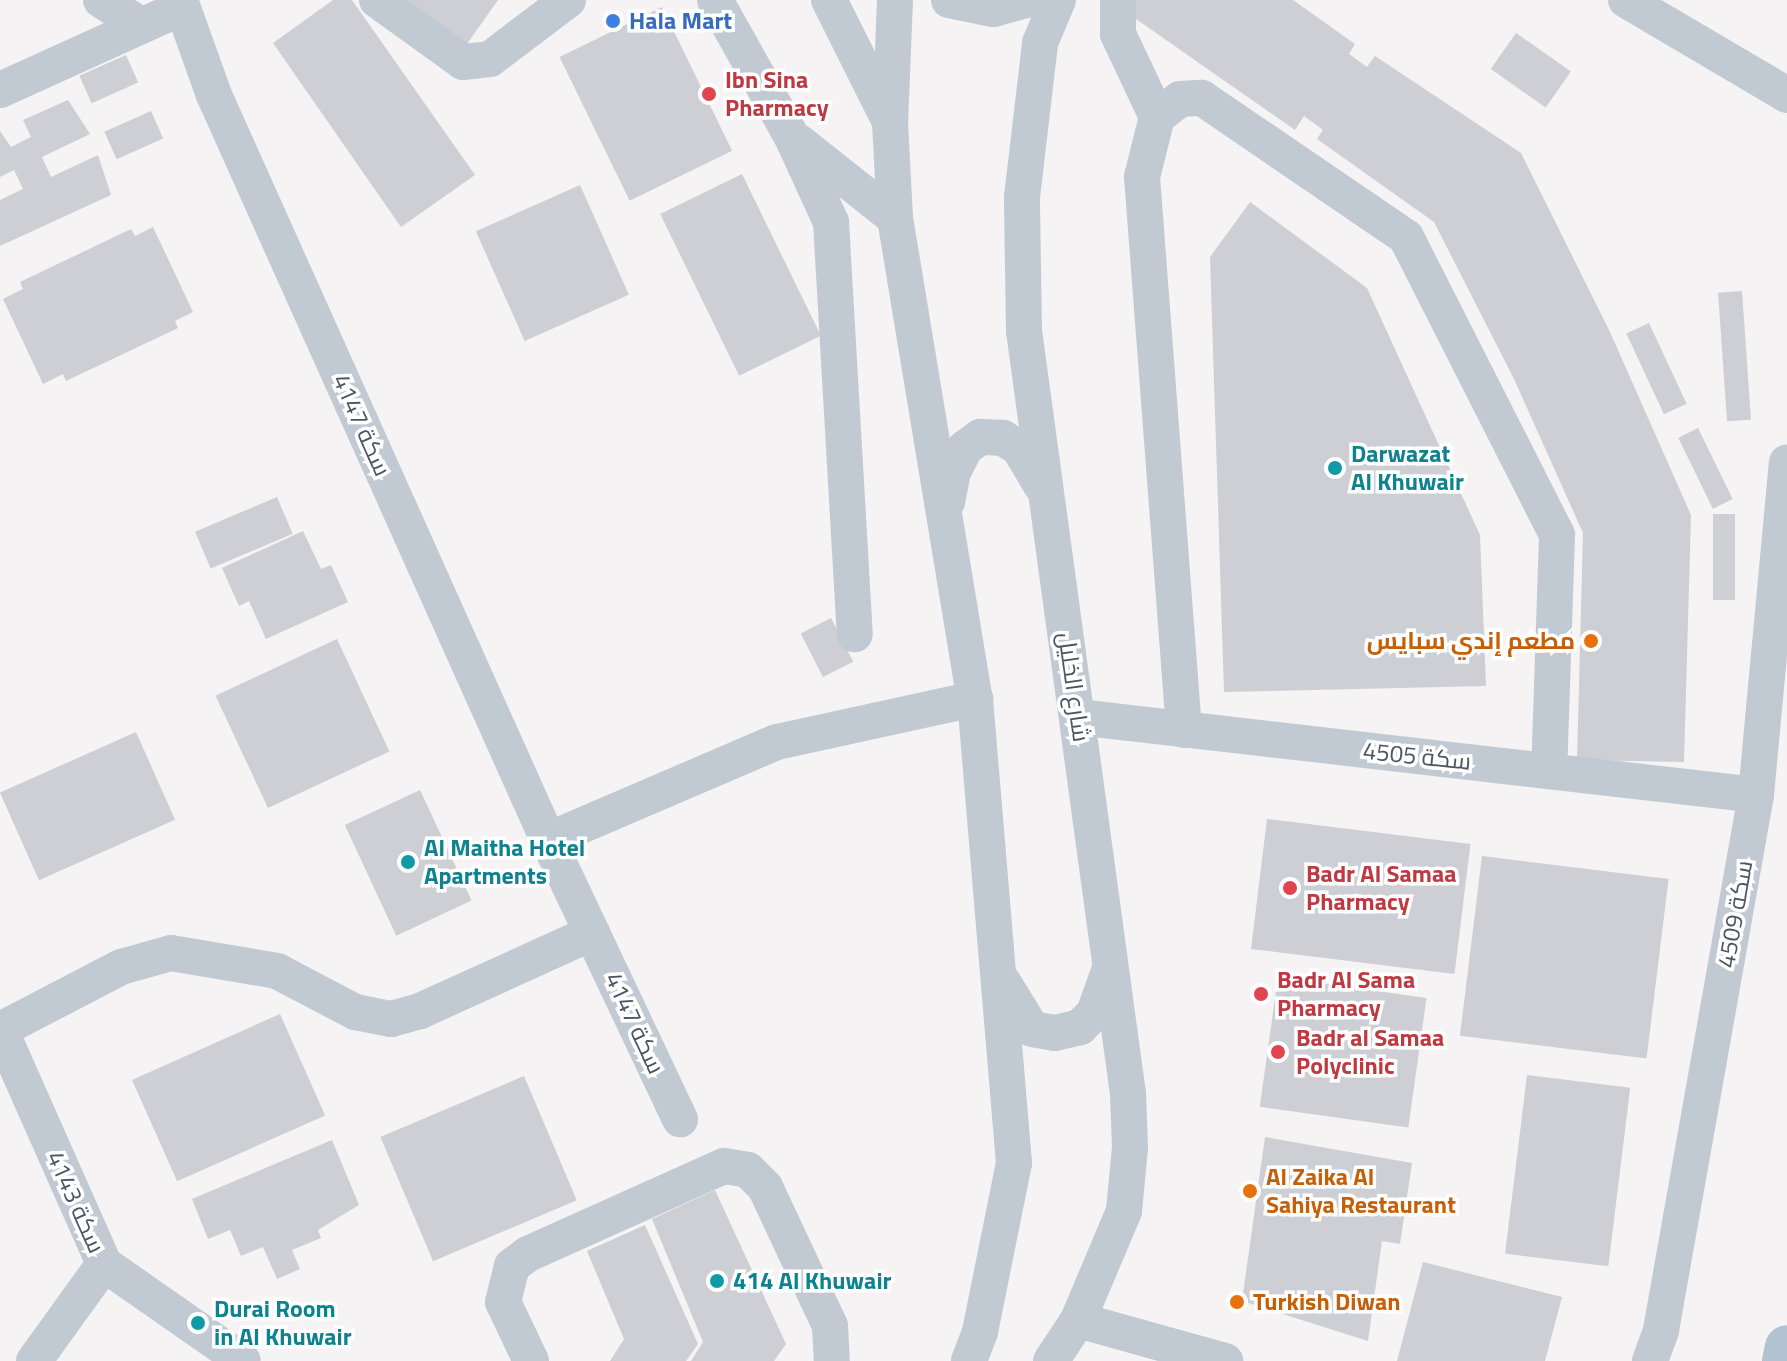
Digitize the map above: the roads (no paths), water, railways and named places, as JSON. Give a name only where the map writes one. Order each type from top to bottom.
[{"type":"main road","points":[[1784,1361],[1787,1347]]},
{"type":"street","points":[[101,0],[141,25]]},
{"type":"street","points":[[377,0],[463,62],[490,59],[568,0]]},
{"type":"street","points":[[715,0],[792,137],[831,222],[855,634]]},
{"type":"street","points":[[829,0],[890,122]]},
{"type":"street","points":[[895,0],[890,122],[895,218],[975,699],[1014,1163],[980,1332],[969,1361]]},
{"type":"street","points":[[949,0],[993,9],[1027,0]]},
{"type":"street","name":"شارع الخليل","points":[[1051,1361],[1078,1320],[1124,1211],[1130,1148],[1128,1094],[1024,331],[1022,197],[1040,43],[1058,0]]},
{"type":"street","points":[[1118,0],[1118,34],[1157,117]]},
{"type":"street","points":[[1626,0],[1787,95]]},
{"type":"street","name":"سكة 4147","points":[[0,90],[180,4],[214,95],[548,840],[680,1119]]},
{"type":"street","points":[[1184,730],[1142,177],[1157,117],[1180,99],[1202,98],[1406,237],[1557,535],[1549,771]]},
{"type":"street","points":[[792,137],[895,218]]},
{"type":"street","points":[[944,515],[953,472],[965,448],[980,437],[1003,438],[1019,448],[1047,497]]},
{"type":"street","name":"سكة 4509","points":[[1650,1361],[1661,1330],[1756,795],[1787,462]]},
{"type":"street","points":[[548,840],[777,742],[975,699]]},
{"type":"street","name":"سكة 4505","points":[[1078,717],[1756,795]]},
{"type":"street","points":[[0,1029],[121,967],[171,953],[277,971],[355,1012],[391,1019],[420,1011],[592,933]]},
{"type":"street","points":[[998,974],[1032,1029],[1055,1033],[1080,1027],[1094,1013],[1110,969]]},
{"type":"street","name":"سكة 4143","points":[[0,1029],[104,1264],[243,1361]]},
{"type":"street","points":[[531,1361],[503,1302],[512,1266],[528,1254],[724,1166],[748,1170],[765,1187],[830,1326],[832,1361]]},
{"type":"street","points":[[34,1361],[104,1264]]},
{"type":"street","points":[[1078,1320],[1166,1354],[1225,1361]]},
{"type":"place","name":"Hala Mart","points":[[613,21]]},
{"type":"place","name":"Ibn Sina Pharmacy","points":[[709,94]]},
{"type":"place","name":"Darwazat Al Khuwair","points":[[1335,468]]},
{"type":"place","name":"مطعم إندي سبايس","points":[[1591,641]]},
{"type":"place","name":"Al Maitha Hotel Apartments","points":[[408,862]]},
{"type":"place","name":"Badr Al Samaa Pharmacy","points":[[1290,888]]},
{"type":"place","name":"Badr Al Sama Pharmacy","points":[[1261,994]]},
{"type":"place","name":"Badr al Samaa Polyclinic","points":[[1278,1052]]},
{"type":"place","name":"Al Zaika Al Sahiya Restaurant","points":[[1250,1191]]},
{"type":"place","name":"414 Al Khuwair","points":[[717,1281]]},
{"type":"place","name":"Turkish Diwan","points":[[1237,1302]]},
{"type":"place","name":"Durai Room in Al Khuwair","points":[[198,1323]]}]
